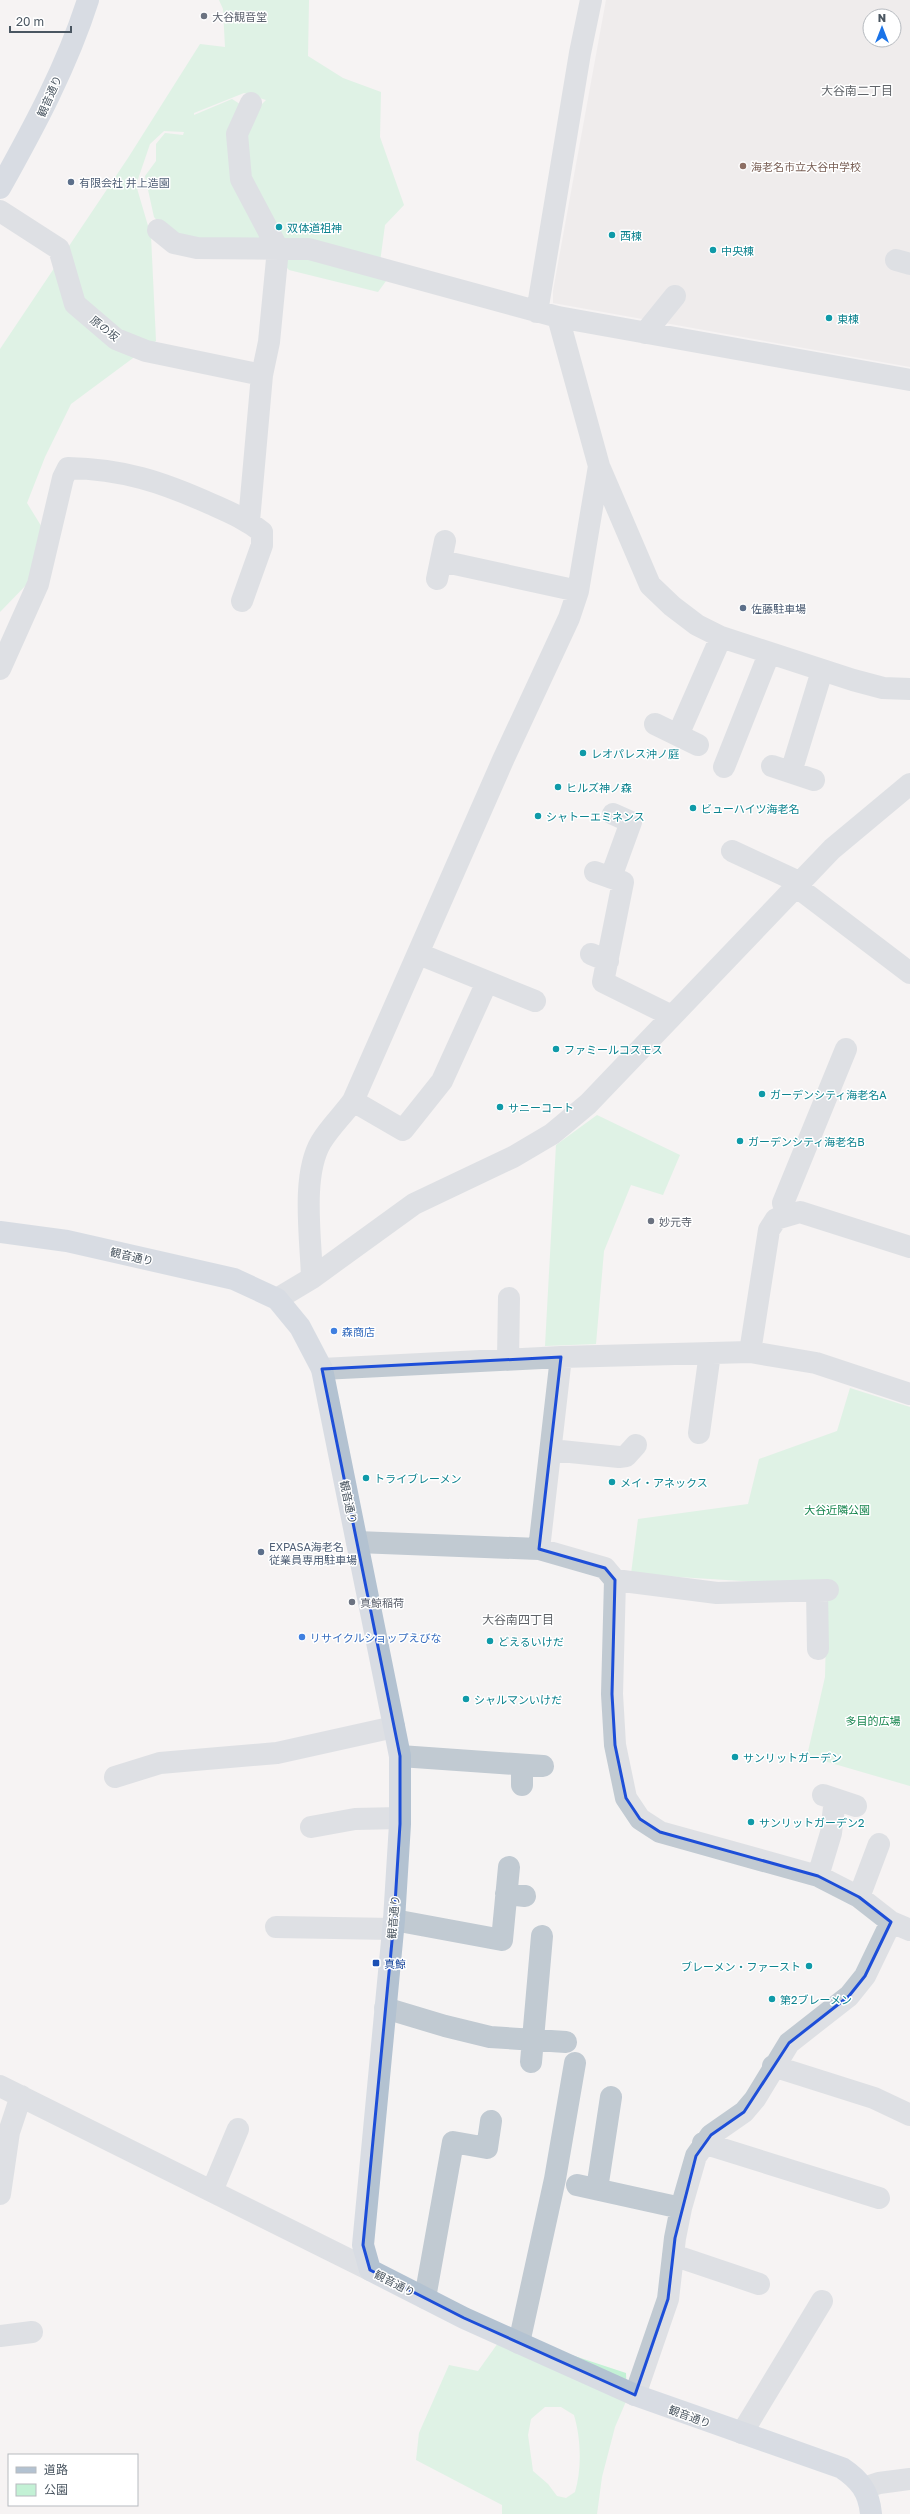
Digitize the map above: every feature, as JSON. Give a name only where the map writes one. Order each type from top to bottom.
[{"type":"main road","name":"観音通り","points":[[0,188],[42,113],[88,0]]},
{"type":"main road","name":"観音通り","points":[[0,1232],[67,1241],[234,1279],[277,1299],[300,1327],[322,1369],[400,1756],[400,1818],[393,1924],[363,2245],[370,2270],[519,2343],[635,2395],[842,2468],[855,2476],[864,2488],[870,2499],[871,2514]]},
{"type":"street","points":[[591,0],[580,52],[548,315],[599,466],[650,585],[672,606],[697,625],[721,637],[822,671],[883,688],[910,689]]},
{"type":"street","points":[[249,521],[262,376],[269,342],[278,249],[241,179],[237,134],[251,103]]},
{"type":"street","name":"原の坂","points":[[0,211],[59,249],[75,304],[116,339],[146,351],[262,376]]},
{"type":"street","points":[[158,230],[174,242],[196,248],[309,249],[548,315],[910,380]]},
{"type":"street","points":[[645,333],[675,296]]},
{"type":"street","points":[[312,1278],[310,1196],[312,1168],[320,1143],[353,1101],[500,767],[560,638],[578,591],[599,466]]},
{"type":"street","points":[[0,669],[38,584],[63,478],[68,468],[126,473],[167,484],[249,521],[262,532],[262,545],[242,601]]},
{"type":"street","points":[[441,560],[578,591]]},
{"type":"street","points":[[678,735],[721,637]]},
{"type":"street","points":[[724,767],[769,654]]},
{"type":"street","points":[[814,780],[781,769],[822,671]]},
{"type":"street","points":[[655,724],[698,745]]},
{"type":"street","points":[[277,1299],[312,1278],[414,1204],[513,1157],[552,1134],[588,1104],[832,849],[910,784]]},
{"type":"street","points":[[613,814],[632,822],[603,875],[623,882],[599,957],[604,982],[672,1016]]},
{"type":"street","points":[[732,851],[799,885],[905,962]]},
{"type":"street","points":[[418,954],[535,1001]]},
{"type":"street","points":[[353,1101],[403,1130],[442,1081],[487,982]]},
{"type":"street","points":[[787,1214],[783,1203],[846,1049]]},
{"type":"street","points":[[750,1352],[769,1230],[776,1219],[787,1214],[800,1212],[910,1247]]},
{"type":"street","points":[[508,1360],[509,1298]]},
{"type":"street","points":[[322,1369],[561,1357],[750,1352],[816,1363],[910,1394]]},
{"type":"street","points":[[698,1433],[710,1353]]},
{"type":"street","points":[[539,1549],[561,1357]]},
{"type":"street","points":[[551,1450],[619,1457],[626,1456],[636,1446]]},
{"type":"street","points":[[357,1542],[539,1549],[605,1568],[615,1580],[612,1694],[615,1745],[626,1798],[640,1819],[660,1832],[818,1876],[859,1897],[901,1926],[849,1996],[789,2043],[773,2066],[755,2098],[744,2112],[711,2135],[703,2144],[696,2156],[681,2208],[673,2255],[668,2299],[635,2395]]},
{"type":"street","points":[[615,1580],[717,1593],[822,1590],[818,1649]]},
{"type":"street","points":[[115,1776],[160,1763],[277,1753],[394,1726]]},
{"type":"street","points":[[400,1756],[529,1772]]},
{"type":"street","points":[[818,1876],[831,1833],[829,1797],[856,1806]]},
{"type":"street","points":[[311,1827],[355,1819],[400,1818]]},
{"type":"street","points":[[859,1897],[879,1844]]},
{"type":"street","points":[[276,1927],[393,1924],[502,1940],[516,1895],[510,1867]]},
{"type":"street","points":[[531,2062],[542,1936]]},
{"type":"street","points":[[385,2008],[445,2026],[490,2037],[566,2042]]},
{"type":"street","points":[[519,2343],[555,2179],[575,2063]]},
{"type":"street","points":[[773,2066],[874,2098],[910,2115]]},
{"type":"street","points":[[0,2086],[370,2270]]},
{"type":"street","points":[[0,2194],[9,2132],[21,2096]]},
{"type":"street","points":[[611,2097],[587,2187],[681,2208]]},
{"type":"street","points":[[425,2298],[453,2142],[487,2148],[490,2121]]},
{"type":"street","points":[[212,2191],[238,2129]]},
{"type":"street","points":[[703,2144],[878,2198]]},
{"type":"street","points":[[673,2255],[759,2284]]},
{"type":"street","points":[[742,2433],[822,2301]]},
{"type":"street","points":[[0,2336],[32,2332]]},
{"type":"street","points":[[864,2488],[879,2483],[909,2480]]},
{"type":"highlighted area","points":[[561,1357],[539,1549],[605,1568],[615,1580],[612,1694],[615,1745],[626,1798],[640,1819],[660,1832],[818,1876],[859,1897],[891,1922],[865,1976],[849,1996],[789,2043],[744,2112],[711,2135],[696,2156],[675,2238],[668,2299],[635,2395],[464,2318],[370,2270],[363,2245],[394,1920],[400,1824],[400,1756],[322,1369]]},
{"type":"shaded area","name":"海老名市立大谷中学校","points":[[606,0],[910,0],[910,367],[553,303],[553,291]]},
{"type":"green space","points":[[219,0],[309,0],[308,56],[343,78],[381,92],[380,137],[404,205],[385,225],[380,262],[386,281],[378,292],[289,270],[260,240],[208,241],[165,230],[154,217],[145,176],[156,161],[156,144],[165,133],[183,135],[184,132],[164,131],[150,144],[136,185],[151,236],[156,341],[71,404],[45,457],[27,503],[43,529],[31,580],[0,612],[0,349],[128,158],[200,44],[225,47],[223,9]],"holes":[[[244,93],[266,100],[261,105],[243,106],[232,99],[194,115],[194,113]]]},
{"type":"green space","points":[[597,1115],[680,1155],[663,1195],[631,1185],[604,1251],[596,1344],[545,1346],[556,1145]]},
{"type":"green space","name":"大谷近隣公園","points":[[850,1388],[910,1407],[910,1786],[807,1756],[825,1677],[827,1598],[758,1582],[631,1574],[638,1519],[748,1504],[759,1459],[837,1431]]},
{"type":"green space","points":[[523,2339],[626,2373],[627,2399],[615,2427],[602,2477],[597,2514],[502,2514],[502,2505],[416,2460],[419,2433],[449,2365],[478,2371],[498,2343]],"holes":[[[545,2407],[561,2407],[574,2415],[580,2454],[579,2474],[575,2492],[566,2498],[557,2496],[548,2484],[533,2471],[528,2435],[531,2419]]]},
{"type":"place","name":"大谷観音堂","points":[[204,16]]},
{"type":"place","name":"海老名市立大谷中学校","points":[[743,166]]},
{"type":"place","name":"有限会社 井上造園","points":[[71,182]]},
{"type":"place","name":"双体道祖神","points":[[279,227]]},
{"type":"place","name":"西棟","points":[[612,235]]},
{"type":"place","name":"中央棟","points":[[713,250]]},
{"type":"place","name":"東棟","points":[[829,318]]},
{"type":"place","name":"佐藤駐車場","points":[[743,608]]},
{"type":"place","name":"レオパレス沖ノ庭","points":[[583,753]]},
{"type":"place","name":"ヒルズ神ノ森","points":[[558,787]]},
{"type":"place","name":"ビューハイツ海老名","points":[[693,808]]},
{"type":"place","name":"シャトーエミネンス","points":[[538,816]]},
{"type":"place","name":"ファミールコスモス","points":[[556,1049]]},
{"type":"place","name":"ガーデンシティ海老名A","points":[[762,1094]]},
{"type":"place","name":"サニーコート","points":[[500,1107]]},
{"type":"place","name":"ガーデンシティ海老名B","points":[[740,1141]]},
{"type":"place","name":"妙元寺","points":[[651,1221]]},
{"type":"place","name":"森商店","points":[[334,1331]]},
{"type":"place","name":"トライブレーメン","points":[[366,1478]]},
{"type":"place","name":"メイ・アネックス","points":[[612,1482]]},
{"type":"place","name":"EXPASA海老名 従業員専用駐車場","points":[[261,1552]]},
{"type":"place","name":"真鯨稲荷","points":[[352,1602]]},
{"type":"place","name":"リサイクルショップえびな","points":[[302,1637]]},
{"type":"place","name":"どえるいけだ","points":[[490,1641]]},
{"type":"place","name":"シャルマンいけだ","points":[[466,1699]]},
{"type":"place","name":"サンリットガーデン","points":[[735,1757]]},
{"type":"place","name":"サンリットガーデン2","points":[[751,1822]]},
{"type":"place","name":"真鯨","points":[[376,1963]]},
{"type":"place","name":"ブレーメン・ファースト","points":[[809,1966]]},
{"type":"place","name":"第2ブレーメン","points":[[772,1999]]},
{"type":"district","name":"大谷南二丁目","points":[[857,90]]},
{"type":"district","name":"大谷南四丁目","points":[[518,1619]]},
{"type":"park label","name":"多目的広場","points":[[873,1720]]}]
